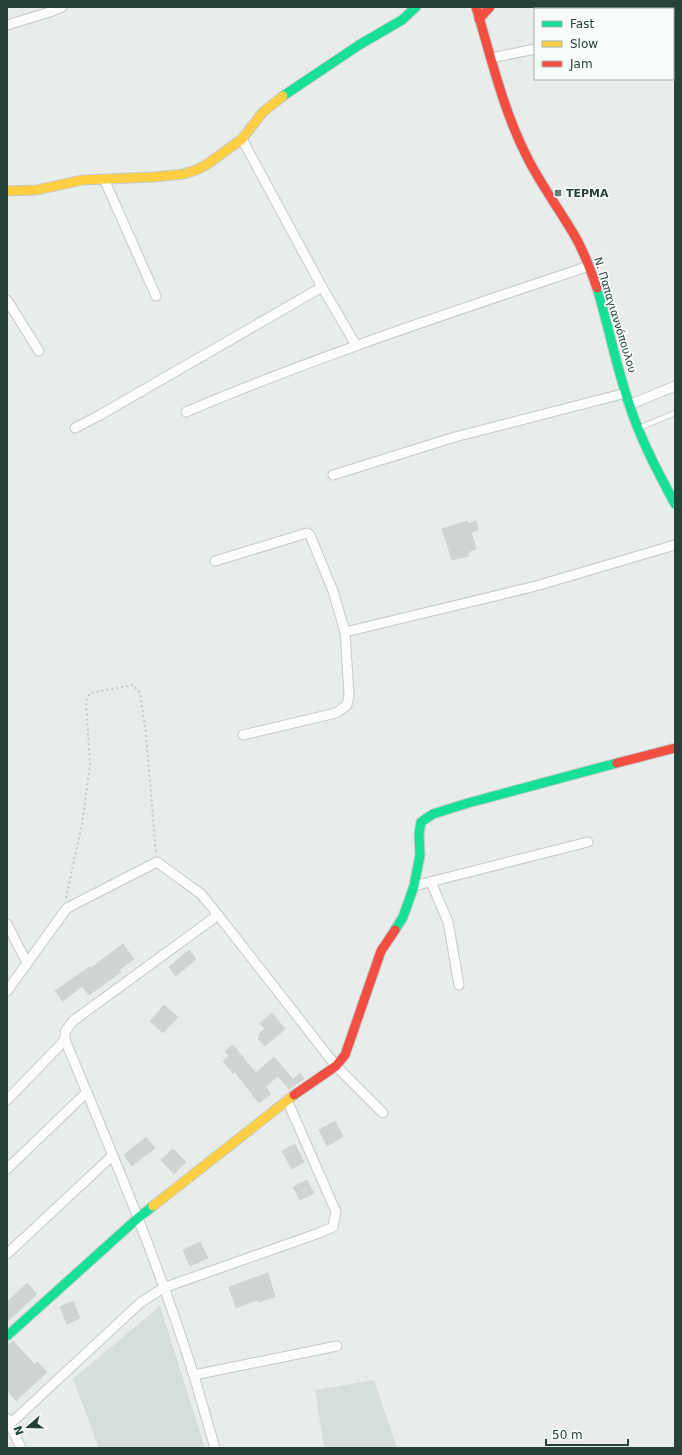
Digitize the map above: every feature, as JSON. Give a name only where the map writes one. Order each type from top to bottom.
[{"type":"street","points":[[7,25],[62,7]]},
{"type":"street","points":[[7,191],[37,190],[82,180],[184,174],[196,170],[206,165],[242,139],[263,112],[287,93],[359,45],[402,20],[416,7]]},
{"type":"street","name":"Ν. Παπαγιαννόπουλου","points":[[476,7],[508,113],[526,156],[582,249],[599,295],[637,429],[675,504]]},
{"type":"street","points":[[479,19],[490,7]]},
{"type":"street","points":[[491,58],[534,49]]},
{"type":"street","points":[[242,139],[356,345]]},
{"type":"street","points":[[104,179],[156,296]]},
{"type":"street","points":[[186,412],[248,385],[356,345],[589,266]]},
{"type":"street","points":[[74,428],[100,415],[322,286]]},
{"type":"street","points":[[7,300],[38,351]]},
{"type":"street","points":[[629,405],[675,386]]},
{"type":"street","points":[[332,475],[455,437],[626,393]]},
{"type":"street","points":[[214,561],[307,533],[310,535],[333,591],[346,632],[349,695],[347,705],[336,713],[243,735]]},
{"type":"street","points":[[346,632],[536,586],[675,545]]},
{"type":"street","points":[[7,1336],[138,1218],[287,1100],[336,1066],[345,1055],[381,951],[403,916],[414,886],[420,855],[419,834],[421,822],[433,814],[468,803],[675,748]]},
{"type":"street","points":[[414,886],[588,842]]},
{"type":"street","points":[[7,992],[67,908],[157,862],[201,894],[336,1066],[383,1113]]},
{"type":"street","points":[[431,882],[448,922],[459,985]]},
{"type":"street","points":[[215,1448],[194,1375],[138,1218],[65,1040],[65,1032],[73,1021],[218,915]]},
{"type":"street","points":[[7,924],[27,963]]},
{"type":"street","points":[[7,1100],[65,1040]]},
{"type":"street","points":[[7,1170],[87,1092]]},
{"type":"street","points":[[21,1448],[9,1421],[140,1303],[163,1288],[333,1227],[336,1212],[287,1100]]},
{"type":"street","points":[[7,1254],[112,1156]]},
{"type":"street","points":[[194,1375],[338,1346]]},
{"type":"lane","points":[[637,429],[675,414]]},
{"type":"path","points":[[67,908],[66,896],[82,824],[90,764],[86,701],[90,693],[133,685],[140,693],[146,734],[157,862]]},
{"type":"shaded area","points":[[160,1306],[205,1448],[99,1448],[73,1379]]},
{"type":"shaded area","points":[[374,1380],[397,1448],[324,1448],[315,1390]]},
{"type":"building","points":[[467,521],[468,524],[476,521],[478,530],[471,532],[476,549],[468,552],[469,556],[452,560],[442,529]]},
{"type":"building","points":[[123,944],[134,959],[119,970],[121,972],[89,995],[82,986],[63,1001],[55,991],[89,967],[91,968]]},
{"type":"building","points":[[189,950],[196,959],[176,976],[169,967]]},
{"type":"building","points":[[164,1005],[178,1017],[163,1033],[150,1021]]},
{"type":"building","points":[[272,1013],[285,1029],[265,1046],[258,1039],[260,1037],[259,1034],[265,1029],[260,1023]]},
{"type":"building","points":[[233,1045],[256,1073],[274,1057],[293,1079],[300,1073],[304,1079],[289,1089],[278,1076],[265,1087],[271,1094],[259,1103],[235,1072],[233,1073],[223,1061],[229,1056],[225,1051]]},
{"type":"building","points":[[335,1121],[343,1137],[327,1146],[319,1130]]},
{"type":"building","points":[[146,1137],[155,1148],[132,1166],[124,1155]]},
{"type":"building","points":[[295,1144],[304,1162],[292,1169],[282,1151]]},
{"type":"building","points":[[173,1149],[186,1162],[174,1174],[161,1160]]},
{"type":"building","points":[[307,1180],[314,1193],[300,1200],[293,1187]]},
{"type":"building","points":[[200,1242],[208,1258],[190,1266],[183,1250]]},
{"type":"building","points":[[268,1273],[275,1297],[258,1302],[257,1300],[236,1308],[229,1287]]},
{"type":"building","points":[[27,1283],[37,1294],[7,1322],[7,1302]]},
{"type":"building","points":[[73,1301],[80,1318],[67,1324],[60,1307]]},
{"type":"building","points":[[13,1341],[35,1365],[37,1362],[47,1372],[16,1401],[7,1390],[7,1345]]},
{"type":"traffic: fast","points":[[283,96],[359,45],[402,20],[416,7]]},
{"type":"traffic: fast","points":[[597,288],[628,402],[648,451],[675,504]]},
{"type":"traffic: fast","points":[[395,930],[403,917],[414,886],[420,855],[419,834],[421,822],[433,814],[468,803],[617,763]]},
{"type":"traffic: fast","points":[[7,1336],[153,1206]]},
{"type":"traffic: slow","points":[[7,191],[37,190],[82,180],[153,177],[184,174],[196,170],[206,165],[242,139],[263,112],[283,96]]},
{"type":"traffic: slow","points":[[153,1206],[294,1095]]},
{"type":"traffic: jam","points":[[476,7],[498,83],[511,121],[538,178],[579,244],[597,288]]},
{"type":"traffic: jam","points":[[479,19],[490,7]]},
{"type":"traffic: jam","points":[[617,763],[675,748]]},
{"type":"traffic: jam","points":[[294,1095],[336,1066],[345,1055],[381,951],[395,930]]},
{"type":"place","name":"ΤΕΡΜΑ","points":[[558,193]]}]
